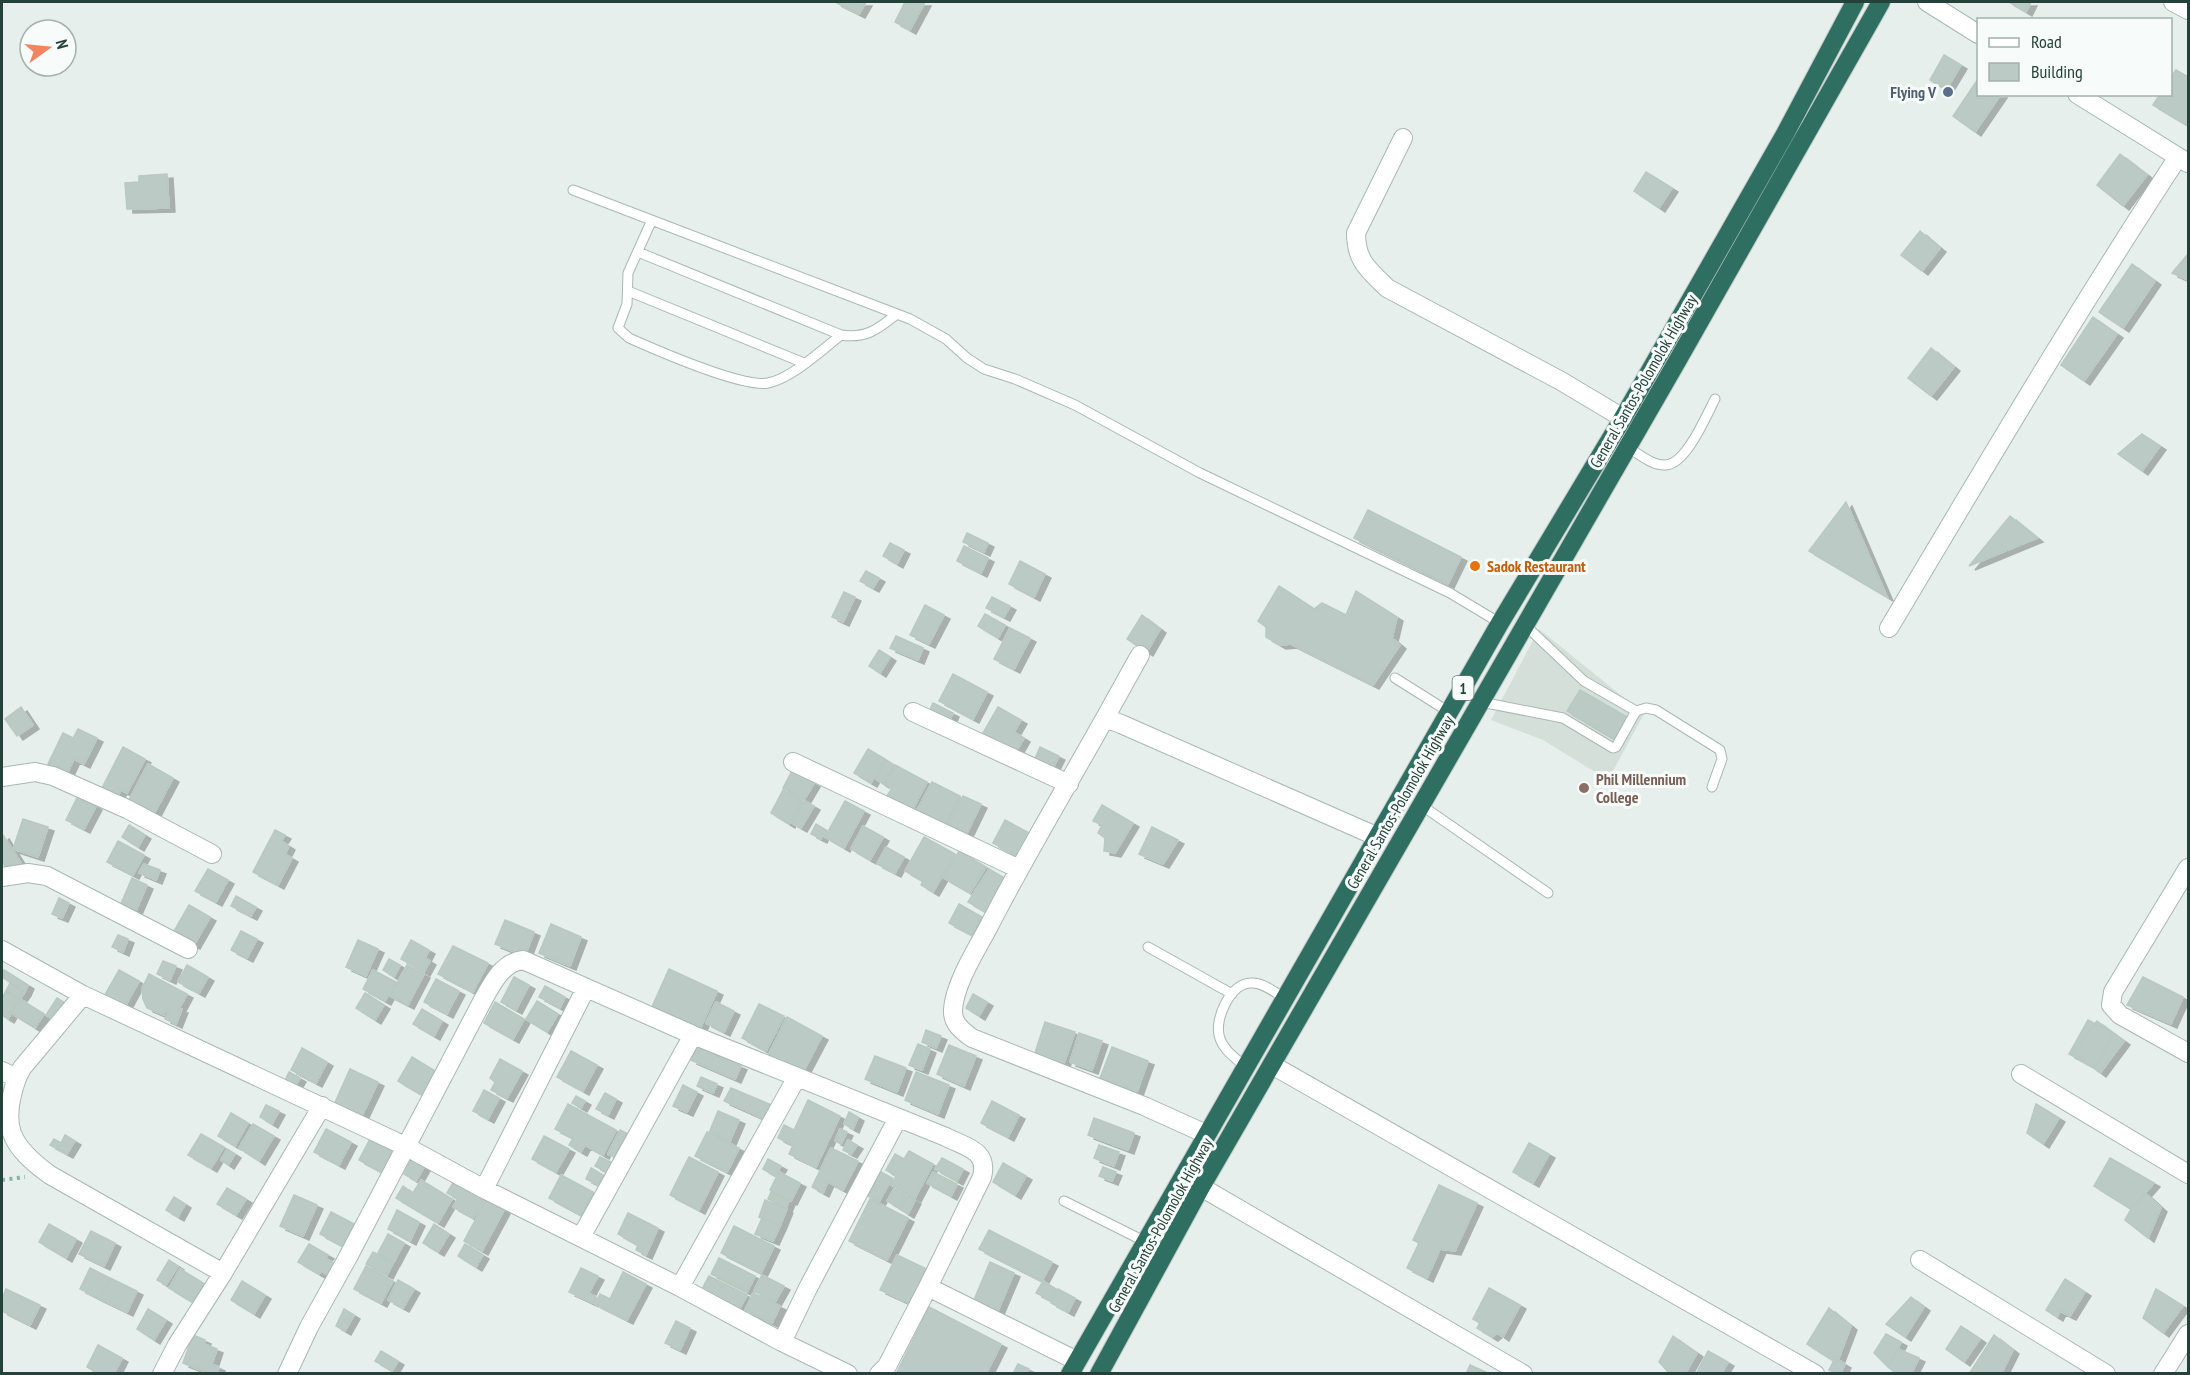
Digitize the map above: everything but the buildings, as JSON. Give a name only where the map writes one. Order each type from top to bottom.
[{"type":"highway","name":"1","points":[[1073,1367],[1500,623],[1623,418],[1785,134],[1855,2]]},
{"type":"highway","name":"General Santos-Polomolok Highway","points":[[1100,1374],[1201,1187],[1881,2]]},
{"type":"street","points":[[1927,2],[1977,32]]},
{"type":"street","points":[[2173,2],[2188,10]]},
{"type":"street","points":[[1889,628],[2034,384],[2121,244],[2183,160],[2080,96]]},
{"type":"street","points":[[1403,138],[1356,233],[1356,249],[1366,267],[1387,288],[1561,381],[1623,418]]},
{"type":"street","points":[[1140,655],[1069,784],[1018,869],[964,972],[953,1007],[955,1023],[972,1038],[1144,1106],[1206,1134]]},
{"type":"street","points":[[913,712],[1069,784]]},
{"type":"street","points":[[1105,718],[1378,837]]},
{"type":"street","points":[[793,762],[1018,869]]},
{"type":"street","points":[[2,777],[35,772],[53,776],[127,809],[212,854]]},
{"type":"street","points":[[2188,868],[2113,992],[2110,1005],[2120,1015],[2188,1053]]},
{"type":"street","points":[[2,877],[28,873],[47,876],[188,949]]},
{"type":"street","points":[[2,950],[83,995],[405,1146],[484,1189],[848,1374]]},
{"type":"street","points":[[287,1374],[309,1327],[484,998],[501,972],[510,964],[523,960],[693,1035],[898,1118],[980,1155],[984,1162],[982,1177],[891,1359],[879,1374]]},
{"type":"street","points":[[484,1189],[586,988]]},
{"type":"street","points":[[83,995],[22,1068],[9,1075],[7,1122],[10,1136],[30,1160],[50,1175],[223,1273]]},
{"type":"street","points":[[581,1237],[693,1035]]},
{"type":"street","points":[[1272,1065],[1815,1374]]},
{"type":"street","points":[[2021,1074],[2188,1174]]},
{"type":"street","points":[[680,1287],[797,1077]]},
{"type":"street","points":[[162,1374],[177,1345],[223,1273],[322,1106]]},
{"type":"street","points":[[782,1342],[898,1118]]},
{"type":"street","points":[[1201,1187],[1523,1374]]},
{"type":"street","points":[[1920,1260],[2106,1374]]},
{"type":"street","points":[[928,1287],[1073,1367]]},
{"type":"street","points":[[2163,1374],[2188,1334]]},
{"type":"lane","points":[[573,190],[651,222],[897,314],[946,339],[967,358],[984,369],[1016,378],[1075,405],[1200,473],[1450,593],[1500,623]]},
{"type":"lane","points":[[651,222],[628,273],[627,304],[618,328],[629,338],[729,377],[754,383],[769,383],[785,376],[841,335]]},
{"type":"lane","points":[[638,252],[841,335],[856,337],[869,333],[897,314]]},
{"type":"lane","points":[[628,291],[804,363]]},
{"type":"lane","points":[[1627,447],[1663,466],[1672,464],[1685,454],[1715,399]]},
{"type":"lane","points":[[1525,625],[1605,699],[1636,711],[1646,708],[1656,710],[1720,750],[1722,759],[1712,787]]},
{"type":"lane","points":[[1395,678],[1449,712]]},
{"type":"lane","points":[[1481,702],[1563,718],[1589,728],[1611,748],[1616,747],[1636,711]]},
{"type":"lane","points":[[1421,805],[1548,893]]},
{"type":"lane","points":[[1149,947],[1232,994]]},
{"type":"lane","points":[[1246,1067],[1222,1045],[1219,1035],[1219,1018],[1232,994],[1244,984],[1251,982],[1260,984],[1285,998]]},
{"type":"lane","points":[[1064,1201],[1146,1242]]},
{"type":"shaded area","points":[[1539,629],[1644,714],[1608,780],[1543,740],[1491,720]]},
{"type":"place","name":"Flying V","points":[[1948,92]]},
{"type":"place","name":"Sadok Restaurant","points":[[1475,566]]},
{"type":"place","name":"Phil Millennium College","points":[[1584,788]]}]
